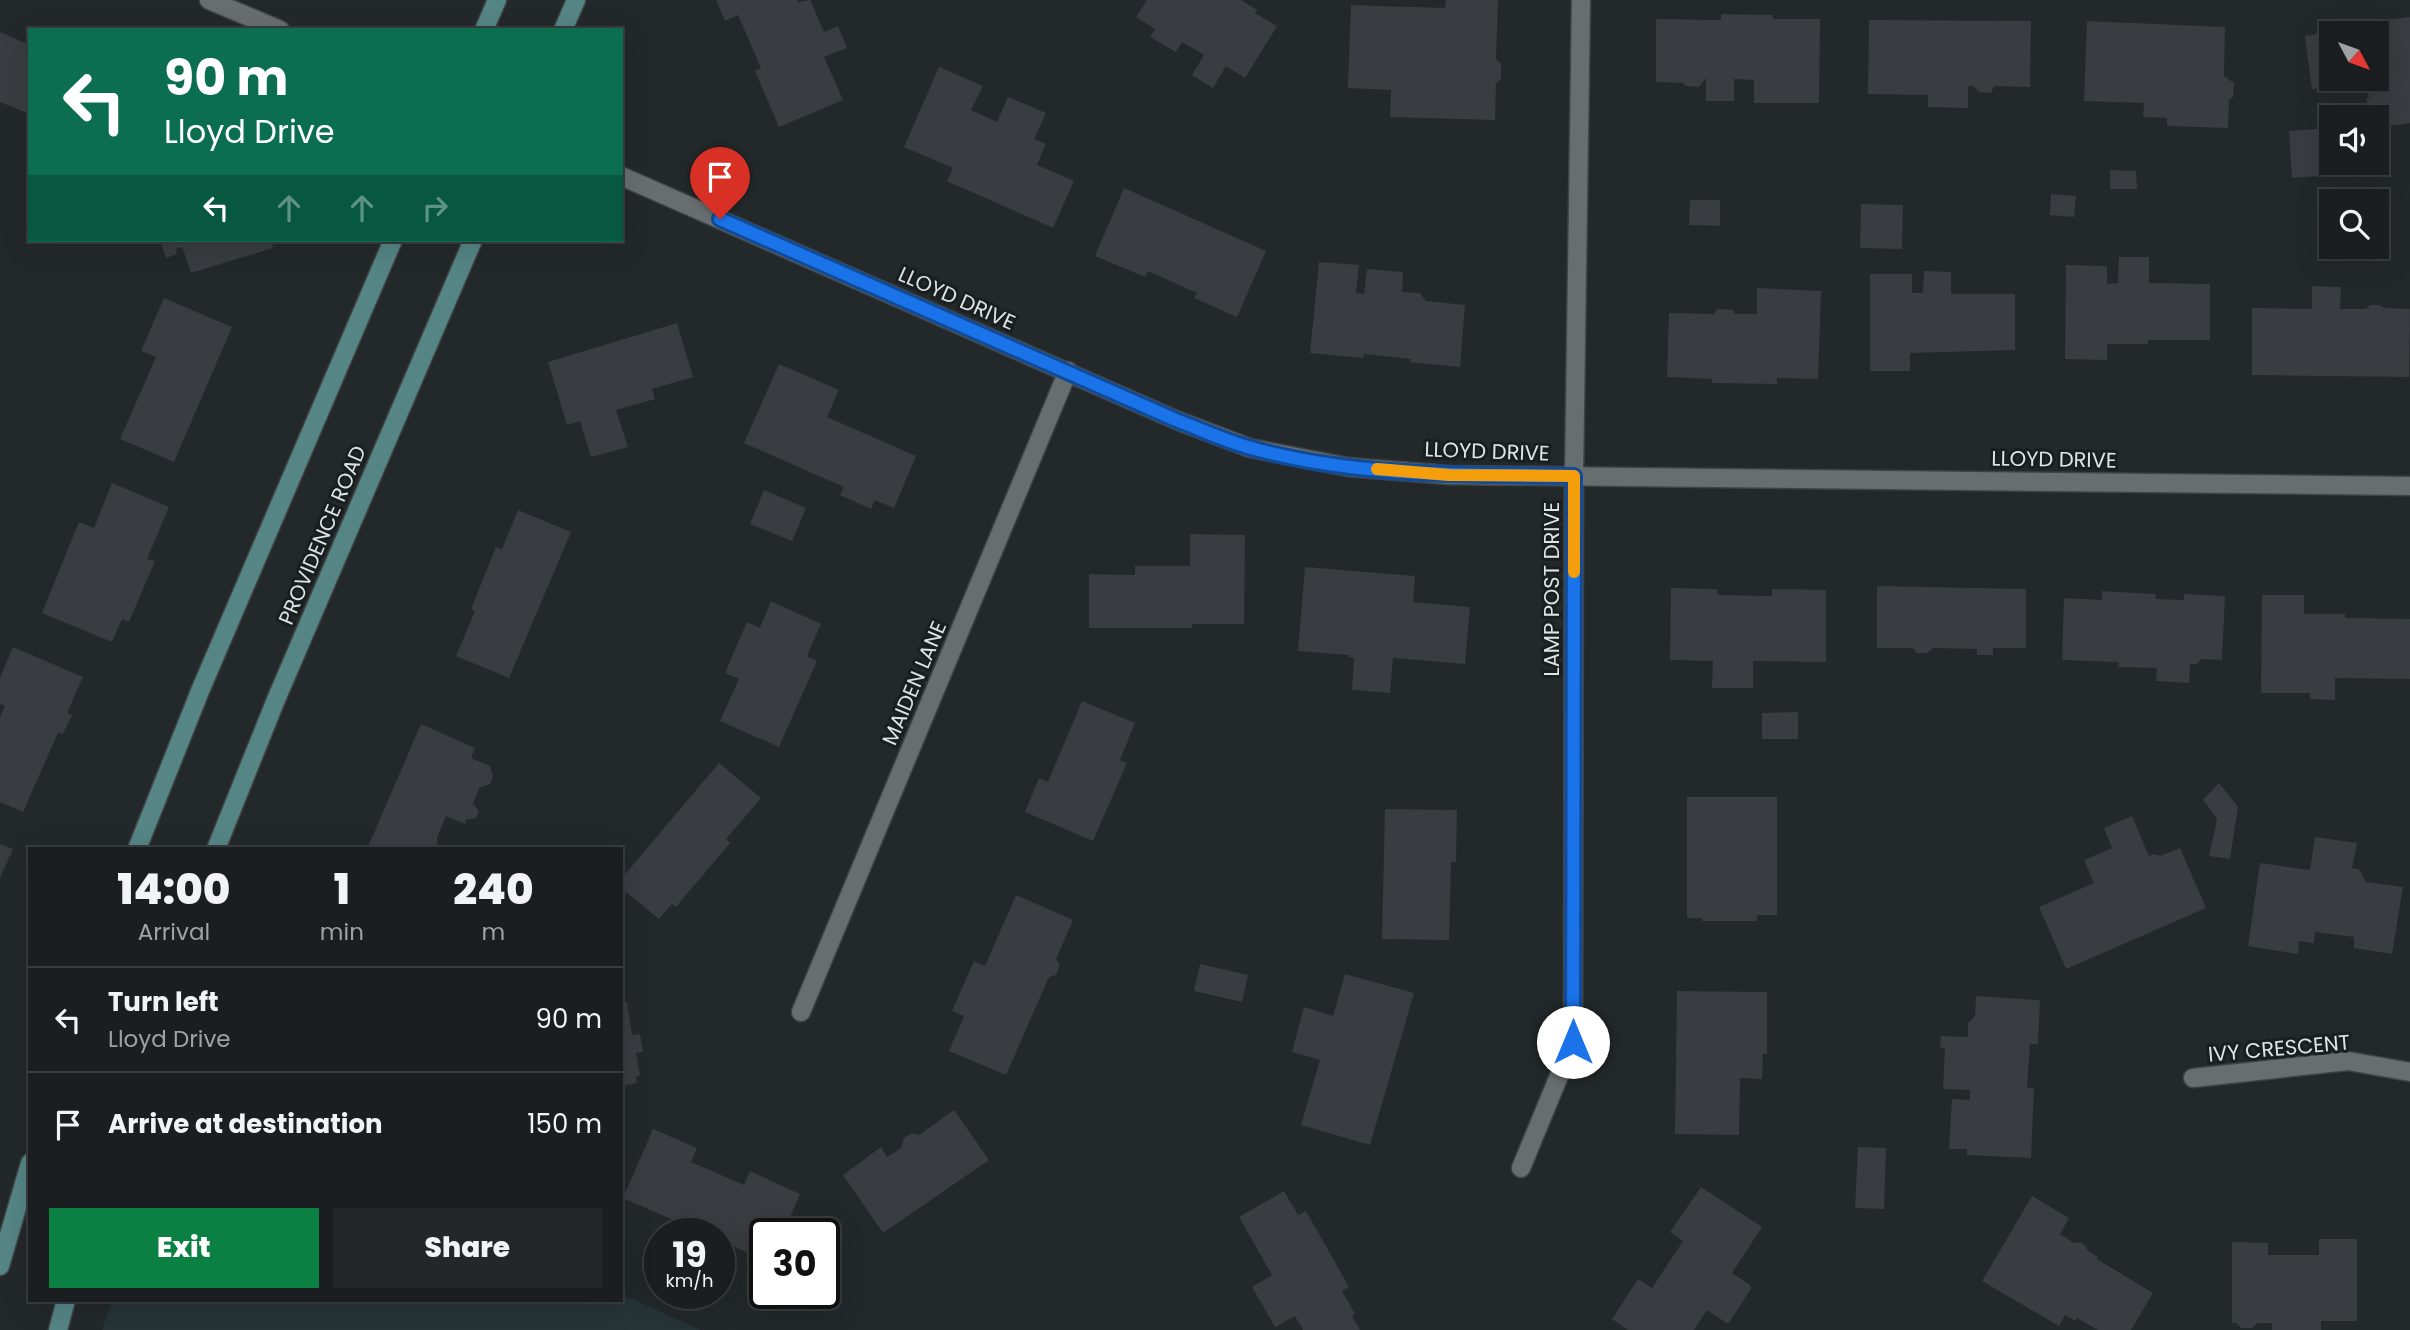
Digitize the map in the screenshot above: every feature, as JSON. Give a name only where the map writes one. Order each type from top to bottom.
[{"type":"main road","points":[[485,28],[497,0]]},
{"type":"main road","points":[[564,28],[576,0]]},
{"type":"main road","points":[[138,847],[200,691],[392,242]]},
{"type":"main road","name":"PROVIDENCE ROAD","points":[[217,847],[275,702],[472,242]]},
{"type":"main road","points":[[0,1266],[28,1170]]},
{"type":"main road","points":[[58,1330],[65,1302]]},
{"type":"street","points":[[209,0],[275,28]]},
{"type":"street","name":"LAMP POST DRIVE","points":[[1521,1168],[1573,1042],[1574,476],[1581,0]]},
{"type":"street","name":"LLOYD DRIVE","points":[[623,177],[1176,420],[1251,448],[1348,467],[1449,475],[2410,486]]},
{"type":"street","name":"MAIDEN LANE","points":[[801,1012],[1068,371]]},
{"type":"street","name":"IVY CRESCENT","points":[[2193,1078],[2348,1061],[2410,1072]]},
{"type":"shaded area","points":[[623,1295],[644,1304],[644,1309],[654,1309],[701,1330],[102,1330],[111,1302],[623,1302]]},
{"type":"building","points":[[716,0],[810,0],[824,32],[838,26],[847,48],[824,57],[843,100],[779,127],[755,71],[761,68],[738,15],[725,21]]},
{"type":"building","points":[[1147,0],[1241,0],[1257,10],[1255,13],[1277,26],[1245,78],[1226,66],[1213,88],[1192,75],[1204,55],[1182,42],[1176,52],[1150,37],[1155,29],[1136,17]]},
{"type":"building","points":[[1446,0],[1498,0],[1496,59],[1501,64],[1501,79],[1496,83],[1495,120],[1390,117],[1391,90],[1348,88],[1351,5],[1445,8]]},
{"type":"building","points":[[1721,14],[1773,15],[1773,19],[1820,19],[1819,103],[1754,103],[1754,80],[1734,79],[1734,101],[1706,101],[1706,78],[1699,87],[1686,86],[1683,83],[1656,82],[1656,19],[1721,20]]},
{"type":"building","points":[[2410,17],[2410,123],[2389,126],[2389,105],[2367,105],[2368,91],[2389,91],[2389,21],[2380,21]]},
{"type":"building","points":[[1869,20],[2031,21],[2030,87],[1994,86],[1991,93],[1979,92],[1973,86],[1968,86],[1968,108],[1928,107],[1928,95],[1868,94]]},
{"type":"building","points":[[2087,21],[2225,27],[2224,76],[2234,83],[2233,97],[2229,100],[2228,128],[2167,126],[2167,118],[2143,117],[2144,103],[2084,101]]},
{"type":"building","points":[[0,32],[28,44],[28,113],[0,102]]},
{"type":"building","points":[[2319,34],[2319,88],[2312,89],[2305,36]]},
{"type":"building","points":[[939,67],[983,86],[971,110],[997,122],[1008,97],[1046,113],[1034,139],[1046,144],[1037,165],[1074,181],[1053,228],[947,181],[953,168],[904,147]]},
{"type":"building","points":[[2319,129],[2319,175],[2330,175],[2292,178],[2289,131]]},
{"type":"building","points":[[2110,170],[2136,171],[2137,189],[2110,189]]},
{"type":"building","points":[[1124,188],[1266,251],[1237,317],[1194,298],[1197,293],[1148,271],[1145,277],[1095,256]]},
{"type":"building","points":[[2051,194],[2076,196],[2074,217],[2050,215]]},
{"type":"building","points":[[1690,200],[1720,200],[1720,226],[1689,225]]},
{"type":"building","points":[[1861,204],[1903,205],[1902,249],[1860,248]]},
{"type":"building","points":[[161,242],[272,242],[273,248],[191,273],[182,247],[176,249],[177,254],[166,258]]},
{"type":"building","points":[[2119,257],[2149,257],[2149,283],[2210,284],[2210,340],[2148,340],[2148,344],[2107,344],[2107,360],[2065,359],[2066,265],[2107,266],[2107,284],[2118,283]]},
{"type":"building","points":[[1319,262],[1359,265],[1356,293],[1364,294],[1367,269],[1403,272],[1402,292],[1420,293],[1426,301],[1465,305],[1460,367],[1364,354],[1363,358],[1310,353]]},
{"type":"building","points":[[1924,271],[1951,272],[1951,294],[2015,294],[2015,350],[1910,353],[1910,371],[1870,371],[1870,274],[1912,274],[1912,293],[1923,293]]},
{"type":"building","points":[[2312,286],[2341,287],[2340,309],[2366,309],[2370,305],[2380,305],[2384,308],[2410,309],[2409,377],[2252,375],[2252,308],[2312,309]]},
{"type":"building","points":[[1757,288],[1821,291],[1818,379],[1777,378],[1777,384],[1712,383],[1712,379],[1667,377],[1669,313],[1714,314],[1717,309],[1733,310],[1735,314],[1757,314]]},
{"type":"building","points":[[164,298],[232,327],[174,462],[120,439],[156,357],[141,351]]},
{"type":"building","points":[[677,323],[693,377],[652,389],[655,399],[616,410],[628,447],[591,457],[580,421],[567,425],[548,362]]},
{"type":"building","points":[[779,364],[839,390],[827,417],[916,456],[894,508],[875,500],[871,509],[840,495],[844,487],[744,443]]},
{"type":"building","points":[[112,483],[169,507],[147,559],[155,561],[129,622],[122,619],[112,642],[42,613],[79,522],[94,528]]},
{"type":"building","points":[[764,490],[806,508],[792,541],[750,524]]},
{"type":"building","points":[[518,510],[571,532],[509,678],[456,656],[475,611],[471,609],[496,547],[502,549]]},
{"type":"building","points":[[1190,534],[1245,535],[1244,624],[1192,624],[1192,628],[1089,628],[1089,574],[1135,575],[1135,566],[1190,566]]},
{"type":"building","points":[[1305,567],[1415,576],[1413,602],[1470,607],[1465,664],[1393,658],[1390,693],[1352,690],[1354,658],[1349,655],[1298,651]]},
{"type":"building","points":[[1877,586],[2026,589],[2026,648],[1993,648],[1993,655],[1977,655],[1977,649],[1933,648],[1927,653],[1917,653],[1913,648],[1877,648]]},
{"type":"building","points":[[1671,588],[1717,589],[1718,595],[1772,596],[1772,589],[1826,590],[1826,662],[1753,661],[1753,688],[1712,688],[1713,661],[1670,660]]},
{"type":"building","points":[[2102,591],[2155,594],[2156,599],[2184,600],[2184,594],[2225,596],[2222,660],[2201,659],[2197,664],[2190,664],[2189,683],[2156,681],[2157,668],[2118,667],[2119,662],[2062,660],[2064,598],[2102,600]]},
{"type":"building","points":[[2262,595],[2304,595],[2304,614],[2410,619],[2410,679],[2335,678],[2335,700],[2310,699],[2310,693],[2261,693]]},
{"type":"building","points":[[771,601],[821,624],[807,656],[817,661],[779,747],[720,721],[739,679],[725,673],[747,622],[760,628]]},
{"type":"building","points":[[13,647],[83,677],[67,713],[72,715],[63,734],[58,733],[23,812],[0,802],[0,717],[5,706],[0,704],[0,678]]},
{"type":"building","points":[[1082,701],[1135,723],[1120,760],[1127,763],[1093,841],[1025,812],[1039,778],[1048,782]]},
{"type":"building","points":[[1798,712],[1798,739],[1762,739],[1762,713]]},
{"type":"building","points":[[421,724],[475,748],[471,758],[490,766],[493,776],[490,784],[479,788],[473,803],[479,812],[476,818],[466,820],[465,824],[446,816],[437,838],[438,847],[368,847]]},
{"type":"building","points":[[719,763],[761,798],[726,839],[730,843],[676,907],[672,904],[659,919],[623,890],[623,877]]},
{"type":"building","points":[[2219,783],[2238,807],[2230,859],[2209,856],[2217,819],[2203,800]]},
{"type":"building","points":[[1687,797],[1777,797],[1777,915],[1757,915],[1757,921],[1702,921],[1702,918],[1687,918]]},
{"type":"building","points":[[1385,809],[1457,810],[1456,862],[1451,862],[1449,940],[1382,939]]},
{"type":"building","points":[[2132,816],[2149,856],[2160,856],[2180,848],[2206,908],[2066,969],[2039,907],[2094,883],[2084,860],[2112,848],[2104,828]]},
{"type":"building","points":[[2315,837],[2357,843],[2352,868],[2359,869],[2366,882],[2403,887],[2392,954],[2354,948],[2354,937],[2315,932],[2314,943],[2299,941],[2298,954],[2248,946],[2260,863],[2310,870]]},
{"type":"building","points":[[0,844],[13,849],[0,878]]},
{"type":"building","points":[[1016,895],[1073,920],[1056,959],[1060,965],[1056,975],[1049,977],[1006,1075],[949,1051],[964,1016],[952,1011],[974,961],[985,966]]},
{"type":"building","points":[[1200,964],[1248,975],[1242,1002],[1194,991]]},
{"type":"building","points":[[1345,974],[1414,993],[1370,1145],[1301,1125],[1320,1060],[1292,1052],[1304,1007],[1333,1016]]},
{"type":"building","points":[[1677,991],[1767,992],[1767,1054],[1763,1054],[1762,1079],[1740,1078],[1739,1135],[1675,1134]]},
{"type":"building","points":[[1976,996],[2040,1000],[2038,1044],[2030,1044],[2027,1088],[2034,1088],[2031,1158],[1967,1155],[1967,1149],[1949,1149],[1952,1099],[1970,1100],[1970,1090],[1943,1089],[1945,1048],[1940,1048],[1941,1036],[1968,1037],[1968,1023],[1975,1016]]},
{"type":"building","points":[[627,1002],[632,1035],[640,1034],[643,1052],[636,1053],[640,1075],[636,1076],[637,1083],[623,1086],[623,1003]]},
{"type":"building","points":[[954,1110],[989,1160],[883,1233],[843,1175],[881,1147],[887,1157],[901,1148],[904,1138],[912,1133],[919,1135]]},
{"type":"building","points":[[653,1129],[697,1148],[691,1162],[744,1185],[750,1171],[800,1194],[790,1218],[749,1218],[749,1253],[735,1247],[735,1218],[669,1218],[623,1198]]},
{"type":"building","points":[[1858,1147],[1886,1148],[1884,1209],[1855,1208]]},
{"type":"building","points":[[1701,1187],[1762,1227],[1732,1273],[1750,1285],[1751,1289],[1728,1324],[1707,1310],[1694,1330],[1628,1330],[1612,1319],[1638,1279],[1652,1288],[1683,1241],[1670,1232]]},
{"type":"building","points":[[1284,1191],[1298,1215],[1306,1211],[1349,1287],[1342,1291],[1355,1314],[1352,1316],[1360,1330],[1303,1330],[1295,1316],[1275,1327],[1252,1287],[1272,1275],[1239,1217]]},
{"type":"building","points":[[2032,1196],[2069,1218],[2060,1234],[2074,1243],[2080,1242],[2098,1257],[2097,1259],[2153,1293],[2131,1330],[2098,1330],[2077,1318],[2075,1321],[2065,1315],[2059,1326],[1982,1281]]},
{"type":"building","points":[[2319,1239],[2357,1239],[2357,1321],[2321,1321],[2321,1330],[2272,1330],[2272,1323],[2257,1323],[2252,1328],[2241,1328],[2232,1323],[2232,1242],[2268,1243],[2268,1255],[2319,1255]]},
{"type":"slow traffic","points":[[1377,469],[1449,475],[1574,476],[1574,572]]},
{"type":"route","points":[[720,219],[1176,420],[1251,448],[1348,467],[1449,475],[1574,476],[1573,1042]]}]
